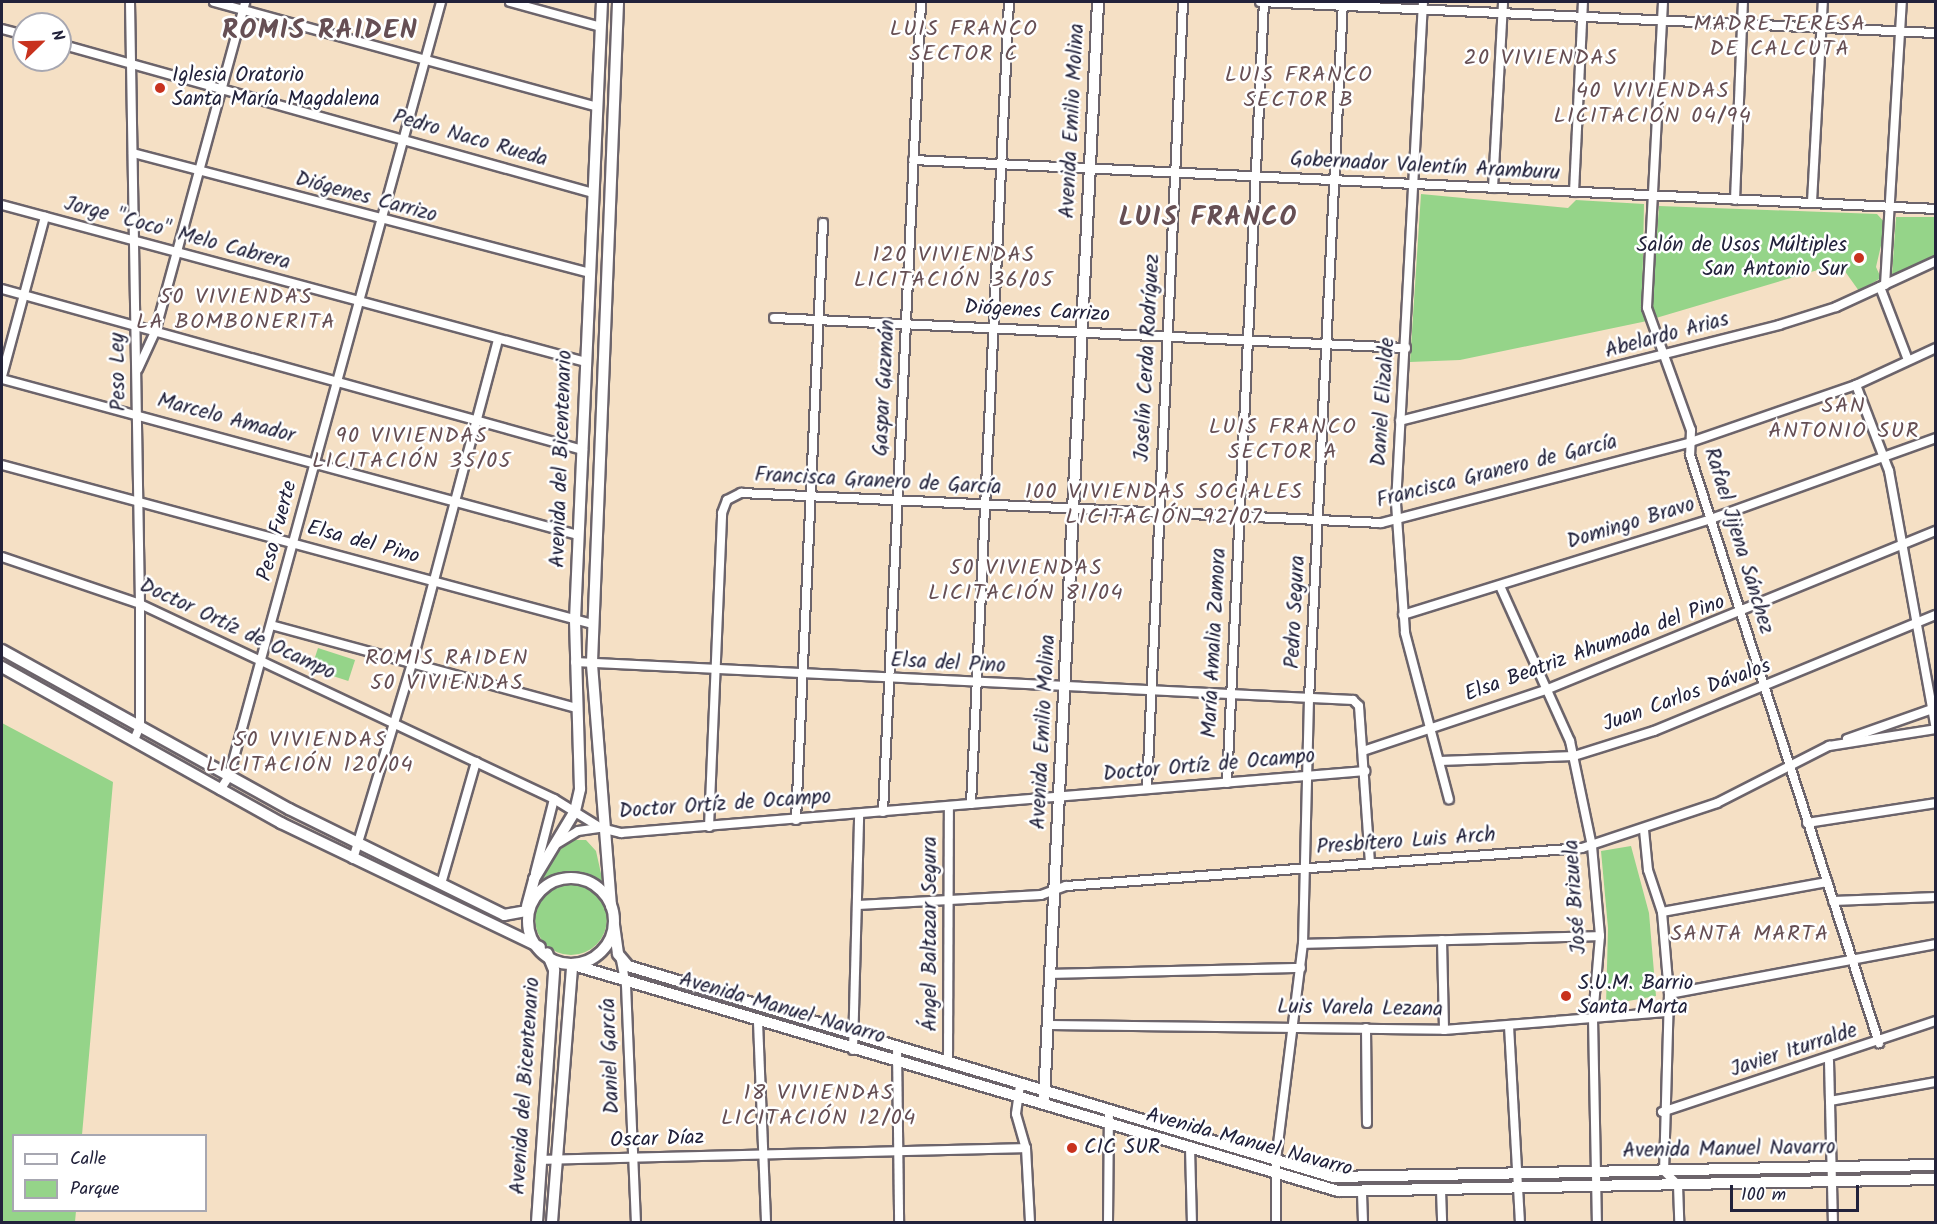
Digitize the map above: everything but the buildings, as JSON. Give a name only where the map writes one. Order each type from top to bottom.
[{"type":"main road","name":"Avenida del Bicentenario","points":[[527,908],[534,879],[575,811],[580,789],[575,620],[602,2]]},
{"type":"main road","name":"Avenida del Bicentenario","points":[[611,906],[601,828],[592,624],[618,2]]},
{"type":"main road","name":"Avenida Emilio Molina","points":[[1042,1105],[1046,1092],[1050,1025],[1098,2]]},
{"type":"main road","points":[[2,650],[229,776],[504,915],[527,908],[542,890],[570,877],[592,884],[611,906],[621,960]]},
{"type":"main road","points":[[2,668],[220,790],[352,859],[575,966],[601,951],[614,925]]},
{"type":"main road","points":[[527,908],[543,950]]},
{"type":"main road","name":"Avenida del Bicentenario","points":[[537,1222],[554,970],[543,950]]},
{"type":"main road","name":"Avenida Manuel Navarro","points":[[621,960],[853,1035],[1276,1160],[1348,1178],[1935,1165]]},
{"type":"main road","name":"Avenida del Bicentenario","points":[[552,1222],[575,966]]},
{"type":"main road","name":"Avenida Manuel Navarro","points":[[575,966],[626,985],[1191,1149],[1275,1173],[1362,1193],[1596,1185],[1935,1179]]},
{"type":"street","name":"Peso Ley","points":[[130,2],[140,604],[140,726],[134,740]]},
{"type":"street","points":[[214,2],[244,5],[425,60],[597,106]]},
{"type":"street","name":"Peso Fuerte","points":[[220,790],[229,776],[441,2]]},
{"type":"street","points":[[510,2],[601,27]]},
{"type":"street","name":"Gaspar Guzmán","points":[[884,812],[888,679],[921,2]]},
{"type":"street","points":[[971,804],[1009,2]]},
{"type":"street","name":"Joselín Cerda Rodríguez","points":[[1147,789],[1183,2]]},
{"type":"street","points":[[1262,2],[1423,6],[1503,13],[1935,33]]},
{"type":"street","name":"María Amalia Zamora","points":[[1227,783],[1262,2]]},
{"type":"street","points":[[1493,188],[1503,2]]},
{"type":"street","points":[[1574,192],[1583,2]]},
{"type":"street","name":"Rafael Jijena Sánchez","points":[[1663,2],[1647,308],[1665,357],[1691,442],[1690,455],[1788,766],[1879,1043]]},
{"type":"street","points":[[1735,200],[1743,2]]},
{"type":"street","points":[[1812,202],[1822,2]]},
{"type":"street","points":[[1902,2],[1891,206],[1882,286],[1908,360]]},
{"type":"street","name":"Pedro Segura","points":[[1276,1222],[1276,1160],[1290,1025],[1301,968],[1303,944],[1303,867],[1309,699],[1343,4]]},
{"type":"street","points":[[137,374],[155,332],[244,5]]},
{"type":"street","name":"Daniel Elizalde","points":[[1423,6],[1406,348],[1400,421],[1397,519],[1403,615],[1449,799]]},
{"type":"street","name":"Pedro Naco Rueda","points":[[72,48],[593,192]]},
{"type":"street","name":"Diógenes Carrizo","points":[[133,153],[381,221],[590,273]]},
{"type":"street","name":"Gobernador Valentín Aramburu","points":[[913,160],[1935,209]]},
{"type":"street","name":"Jorge \"Coco\" Melo Cabrera","points":[[2,205],[586,362]]},
{"type":"street","points":[[2,378],[45,217]]},
{"type":"street","points":[[796,820],[823,223]]},
{"type":"street","name":"Abelardo Arias","points":[[1400,421],[1665,357],[1821,312],[1935,261]]},
{"type":"street","points":[[2,289],[583,450]]},
{"type":"street","name":"Diógenes Carrizo","points":[[774,318],[1406,348]]},
{"type":"street","points":[[352,859],[361,844],[412,663],[498,340]]},
{"type":"street","name":"Francisca Granero de García","points":[[716,670],[727,500],[741,493],[1318,522],[1397,519],[1691,442],[1856,384],[1935,348]]},
{"type":"street","name":"Marcelo Amador","points":[[2,378],[578,535]]},
{"type":"street","points":[[1856,384],[1883,460],[1919,623],[1933,697],[1935,729]]},
{"type":"street","name":"Domingo Bravo","points":[[1403,615],[1711,519],[1883,460],[1935,438]]},
{"type":"street","name":"Elsa del Pino","points":[[2,465],[592,624]]},
{"type":"street","name":"Elsa Beatriz Ahumada del Pino","points":[[1363,751],[1548,689],[1741,614],[1935,531]]},
{"type":"street","name":"Doctor Ortíz de Ocampo","points":[[2,557],[140,604],[554,799],[601,828],[621,833],[1365,771]]},
{"type":"street","name":"José Brizuela","points":[[1500,586],[1548,689],[1574,756],[1592,846],[1600,936],[1593,1018],[1597,1222]]},
{"type":"street","name":"Juan Carlos Dávalos","points":[[1440,761],[1574,756],[1764,688],[1935,615]]},
{"type":"street","points":[[271,625],[576,708]]},
{"type":"street","name":"Elsa del Pino","points":[[575,662],[1357,702],[1363,751]]},
{"type":"street","points":[[709,827],[716,670]]},
{"type":"street","points":[[1828,746],[1932,709]]},
{"type":"street","name":"Presbítero Luis Arch","points":[[858,905],[953,900],[1303,867],[1592,846],[1717,803],[1828,746],[1935,729]]},
{"type":"street","points":[[1363,751],[1370,862]]},
{"type":"street","points":[[441,884],[476,762]]},
{"type":"street","points":[[534,879],[554,799]]},
{"type":"street","points":[[1807,823],[1935,803]]},
{"type":"street","name":"Ángel Baltazar Segura","points":[[948,1063],[953,900],[949,806]]},
{"type":"street","points":[[853,1050],[859,814]]},
{"type":"street","points":[[555,844],[578,831],[601,828]]},
{"type":"street","points":[[1644,830],[1648,870],[1662,912],[1669,994],[1662,1112],[1664,1171],[1678,1185],[1679,1222]]},
{"type":"street","points":[[1662,912],[1827,882]]},
{"type":"street","points":[[1833,901],[1935,897]]},
{"type":"street","points":[[1303,944],[1600,936]]},
{"type":"street","points":[[1442,940],[1444,1030]]},
{"type":"street","points":[[1669,994],[1853,962],[1935,944]]},
{"type":"street","name":"Daniel García","points":[[621,960],[626,985],[636,1222]]},
{"type":"street","points":[[1052,974],[1301,968]]},
{"type":"street","name":"Luis Varela Lezana","points":[[1050,1025],[1290,1025],[1444,1030],[1669,1012]]},
{"type":"street","name":"Javier Iturralde","points":[[1662,1112],[1829,1061],[1935,1021]]},
{"type":"street","points":[[758,1022],[766,1222]]},
{"type":"street","points":[[1509,1026],[1521,1174],[1520,1222]]},
{"type":"street","points":[[1366,1028],[1367,1123]]},
{"type":"street","points":[[897,1048],[893,1062],[898,1222]]},
{"type":"street","points":[[1829,1061],[1833,1222]]},
{"type":"street","points":[[1830,1101],[1935,1082]]},
{"type":"street","points":[[1020,1085],[1016,1097],[1026,1148],[1030,1222]]},
{"type":"street","points":[[1108,1222],[1106,1123],[1109,1111]]},
{"type":"street","name":"Oscar Díaz","points":[[541,1160],[1026,1148]]},
{"type":"street","points":[[1191,1149],[1192,1222]]},
{"type":"street","points":[[1441,1190],[1442,1222]]},
{"type":"street","points":[[1362,1193],[1363,1222]]},
{"type":"green space","points":[[1421,194],[1568,208],[1576,200],[1644,204],[1642,309],[1647,321],[1460,360],[1410,362]]},
{"type":"green space","points":[[1659,206],[1877,214],[1886,224],[1876,267],[1881,278],[1859,291],[1844,270],[1828,267],[1656,318],[1652,307]]},
{"type":"green space","points":[[1896,217],[1935,217],[1935,256],[1892,275]]},
{"type":"green space","points":[[318,648],[355,660],[348,681],[311,669]]},
{"type":"green space","points":[[2,723],[113,782],[82,1134],[12,1134],[12,1212],[76,1212],[75,1222],[2,1222]]},
{"type":"green space","points":[[570,840],[586,840],[596,851],[604,887],[578,872],[539,885],[550,860]]},
{"type":"green space","points":[[1631,846],[1649,913],[1656,996],[1606,1005],[1608,928],[1601,851]]},
{"type":"green space","points":[[571,883],[591,889],[601,899],[607,919],[601,939],[591,949],[571,955],[551,949],[541,939],[535,919],[541,899],[551,889]]},
{"type":"place","name":"Iglesia Oratorio Santa María Magdalena","points":[[160,88]]},
{"type":"place","name":"Salón de Usos Múltiples San Antonio Sur","points":[[1859,258]]},
{"type":"place","name":"S.U.M. Barrio Santa Marta","points":[[1566,996]]},
{"type":"place","name":"CIC SUR","points":[[1072,1148]]},
{"type":"district","name":"ROMIS RAIDEN","points":[[320,31]]},
{"type":"district","name":"MADRE TERESA DE CALCUTA","points":[[1780,36]]},
{"type":"district","name":"LUIS FRANCO SECTOR C","points":[[964,42]]},
{"type":"district","name":"20 VIVIENDAS","points":[[1541,59]]},
{"type":"district","name":"LUIS FRANCO SECTOR B","points":[[1299,88]]},
{"type":"district","name":"40 VIVIENDAS LICITACIÓN 04/94","points":[[1653,104]]},
{"type":"district","name":"LUIS FRANCO","points":[[1208,218]]},
{"type":"district","name":"120 VIVIENDAS LICITACIÓN 36/05","points":[[954,268]]},
{"type":"district","name":"50 VIVIENDAS LA BOMBONERITA","points":[[236,310]]},
{"type":"district","name":"SAN ANTONIO SUR","points":[[1844,419]]},
{"type":"district","name":"LUIS FRANCO SECTOR A","points":[[1283,440]]},
{"type":"district","name":"90 VIVIENDAS LICITACIÓN 35/05","points":[[412,449]]},
{"type":"district","name":"100 VIVIENDAS SOCIALES LICITACIÓN 92/07","points":[[1164,504]]},
{"type":"district","name":"50 VIVIENDAS LICITACIÓN 81/04","points":[[1026,580]]},
{"type":"district","name":"ROMIS RAIDEN 50 VIVIENDAS","points":[[447,670]]},
{"type":"district","name":"50 VIVIENDAS LICITACIÓN 120/04","points":[[310,752]]},
{"type":"district","name":"SANTA MARTA","points":[[1750,935]]},
{"type":"district","name":"18 VIVIENDAS LICITACIÓN 12/04","points":[[819,1106]]}]
